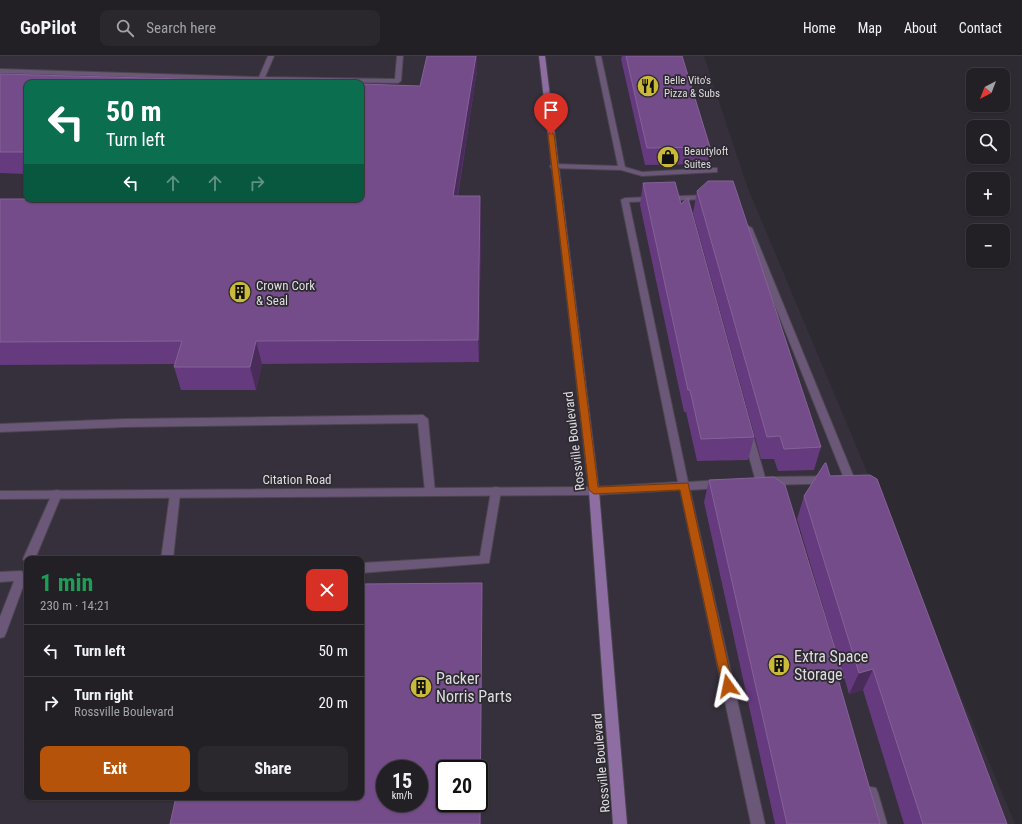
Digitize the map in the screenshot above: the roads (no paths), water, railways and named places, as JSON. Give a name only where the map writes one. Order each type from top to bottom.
[{"type":"main road","name":"Rossville Boulevard","points":[[542,56],[594,490],[620,824]]},
{"type":"street","points":[[261,79],[271,56]]},
{"type":"street","points":[[364,81],[398,81],[400,56]]},
{"type":"street","points":[[598,56],[622,168]]},
{"type":"street","points":[[0,71],[330,80]]},
{"type":"street","points":[[554,166],[622,168],[642,174],[714,170]]},
{"type":"street","points":[[720,196],[685,201],[625,200],[684,486],[758,824]]},
{"type":"street","points":[[744,217],[850,480],[757,482],[746,428]]},
{"type":"street","points":[[0,428],[125,423],[423,419],[430,492]]},
{"type":"street","points":[[778,481],[783,496]]},
{"type":"street","name":"Citation Road","points":[[0,495],[594,490],[730,483]]},
{"type":"street","points":[[364,568],[485,560],[496,491]]},
{"type":"street","points":[[30,556],[57,494]]},
{"type":"street","points":[[167,556],[175,494]]},
{"type":"street","points":[[0,633],[24,571]]},
{"type":"street","points":[[0,577],[22,576]]},
{"type":"street","points":[[867,778],[880,824]]},
{"type":"place","name":"Belle Vito's Pizza & Subs","points":[[648,86]]},
{"type":"place","name":"Beautyloft Suites","points":[[668,157]]},
{"type":"place","name":"Crown Cork & Seal","points":[[240,292]]},
{"type":"place","name":"Extra Space Storage","points":[[779,665]]},
{"type":"place","name":"Packer Norris Parts","points":[[421,687]]}]
